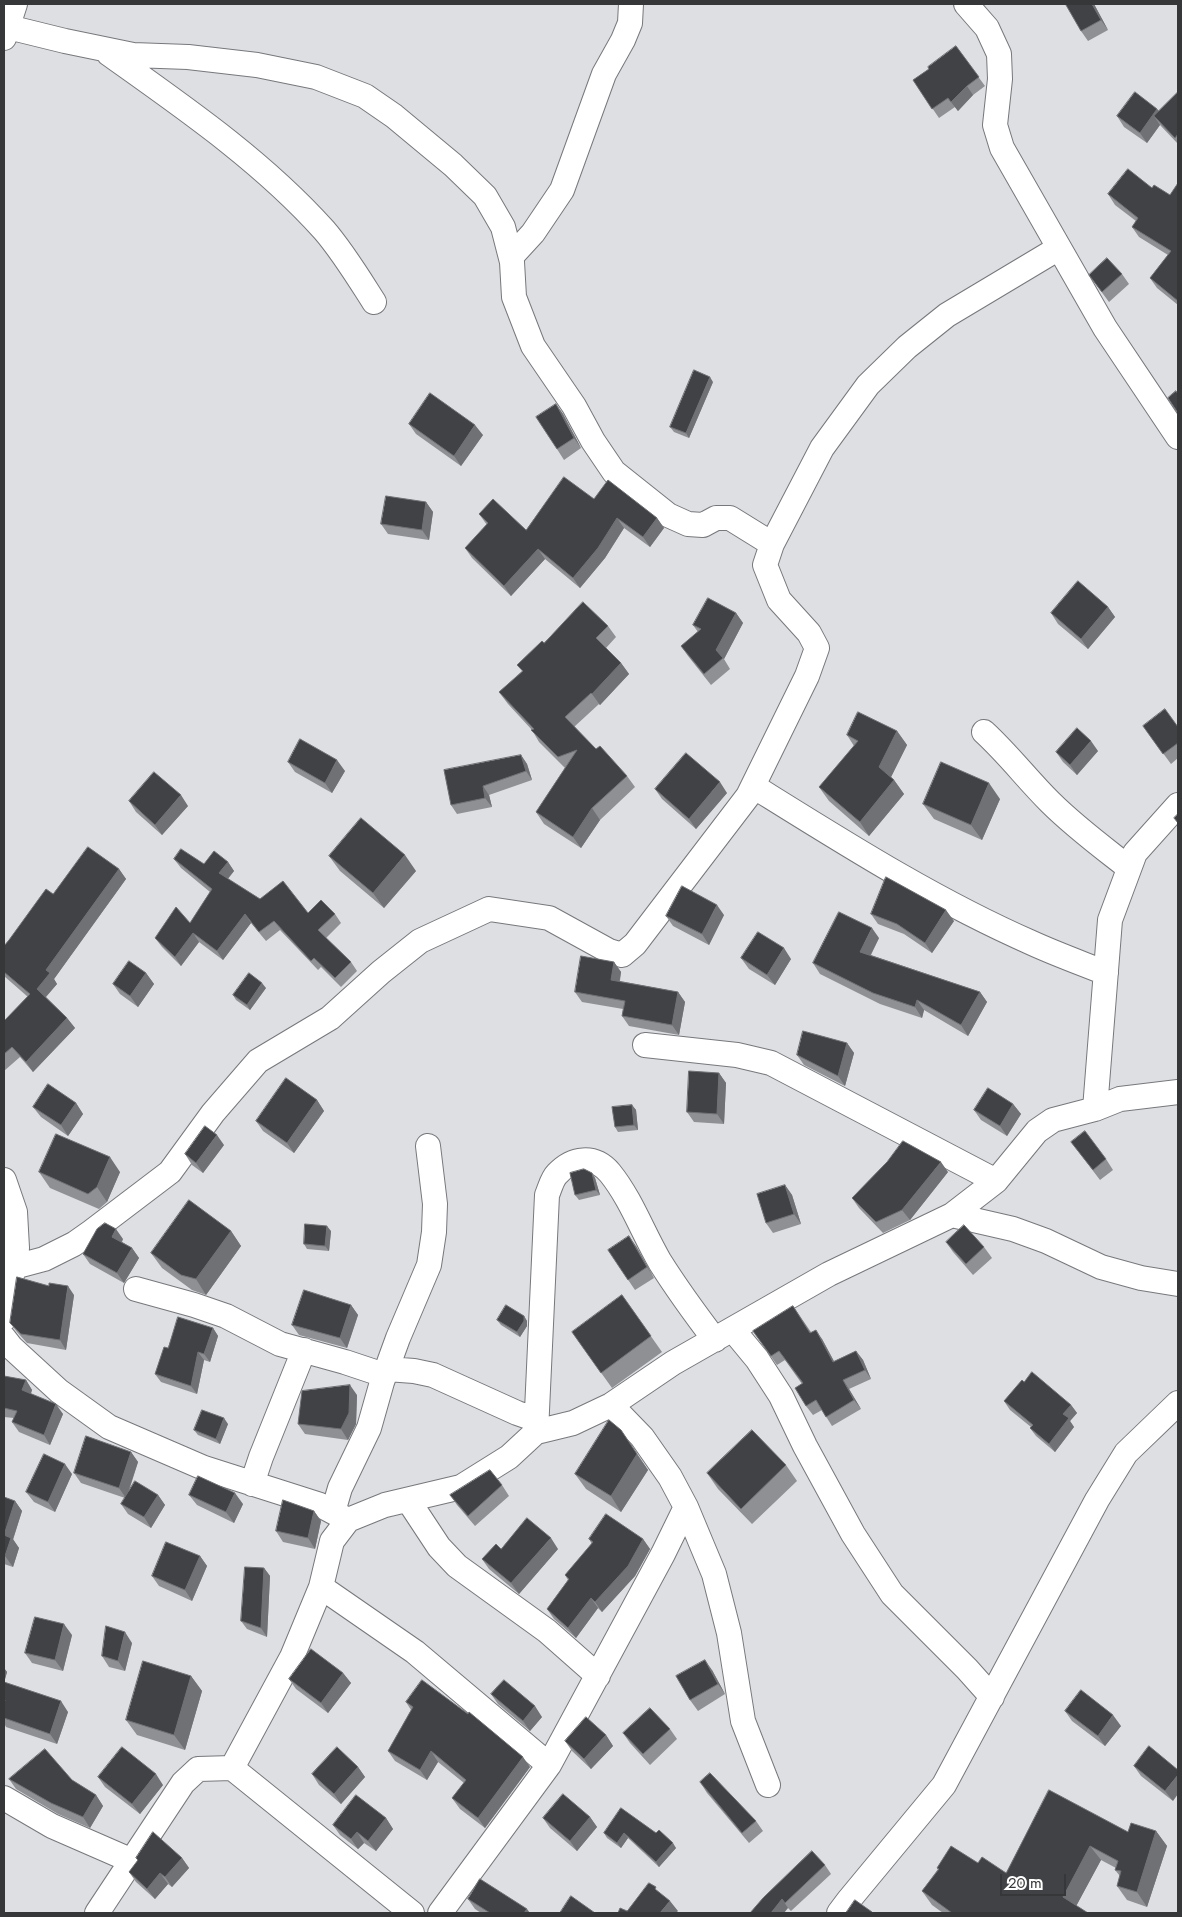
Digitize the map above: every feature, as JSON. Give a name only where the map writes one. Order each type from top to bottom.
[{"type":"street","points":[[15,4],[5,30],[133,55],[188,57],[257,65],[316,77],[366,96],[394,116],[446,159],[485,196],[503,227],[511,257],[514,297],[533,346],[574,406],[593,441],[614,472],[668,515],[688,524],[703,525],[716,518],[730,518],[772,544]]},
{"type":"street","points":[[511,257],[533,233],[562,190],[604,74],[630,22],[632,4]]},
{"type":"street","points":[[966,4],[987,28],[998,54],[1000,79],[995,125],[1002,148],[1105,328],[1178,437]]},
{"type":"street","points":[[102,49],[220,134],[300,204],[325,232],[351,266],[374,302]]},
{"type":"street","points":[[14,1267],[44,1259],[74,1244],[170,1172],[213,1112],[258,1062],[330,1018],[381,972],[420,941],[489,909],[549,918],[609,951],[622,955],[641,936],[748,796],[807,676],[817,648],[809,633],[779,600],[765,565],[772,544],[822,448],[868,385],[907,347],[947,315],[1059,248]]},
{"type":"street","points":[[984,732],[1080,831],[1129,868]]},
{"type":"street","points":[[753,786],[908,879],[971,913],[1031,943],[1106,973]]},
{"type":"street","points":[[1094,1109],[1110,920],[1134,853],[1178,805]]},
{"type":"street","points":[[645,1046],[737,1055],[771,1063],[996,1181]]},
{"type":"street","points":[[136,1289],[226,1316],[280,1344],[385,1372],[414,1371],[433,1375],[517,1413],[536,1426],[573,1423],[611,1406],[673,1362],[724,1335],[829,1274],[952,1214],[996,1181],[1037,1131],[1053,1120],[1120,1100],[1178,1092]]},
{"type":"street","points":[[232,1768],[292,1657],[320,1587],[332,1541],[341,1516],[340,1488],[369,1428],[385,1372],[407,1315],[430,1265],[435,1204],[428,1146]]},
{"type":"street","points":[[4,1338],[11,1348],[60,1391],[109,1427],[204,1468],[320,1506],[341,1516],[461,1487],[509,1457],[536,1426],[547,1194],[556,1175],[573,1161],[592,1161],[609,1171],[669,1276],[685,1300],[724,1335],[757,1359],[781,1396],[805,1446],[853,1534],[892,1594],[992,1696]]},
{"type":"street","points":[[4,1180],[15,1212],[17,1248],[4,1319]]},
{"type":"street","points":[[952,1214],[1013,1230],[1046,1242],[1100,1267],[1141,1278],[1178,1284]]},
{"type":"street","points":[[252,1484],[304,1350]]},
{"type":"street","points":[[839,1913],[944,1786],[1097,1500],[1126,1453],[1178,1403]]},
{"type":"street","points":[[611,1406],[642,1437],[670,1477],[686,1507],[714,1574],[729,1633],[743,1721],[768,1786]]},
{"type":"street","points":[[408,1500],[438,1547],[457,1566],[547,1631],[598,1676]]},
{"type":"street","points":[[440,1913],[549,1764],[598,1676],[686,1507]]},
{"type":"street","points":[[320,1587],[415,1652],[549,1764]]},
{"type":"street","points":[[97,1913],[130,1860],[183,1783],[198,1769],[232,1768],[410,1913]]},
{"type":"street","points":[[4,1798],[52,1826],[130,1860]]},
{"type":"building","points":[[1092,4],[1101,20],[1081,31],[1066,5]]},
{"type":"building","points":[[956,46],[979,77],[951,102],[948,98],[932,109],[913,80]]},
{"type":"building","points":[[1135,92],[1157,109],[1140,133],[1117,116]]},
{"type":"building","points":[[1178,92],[1178,134],[1175,138],[1154,116]]},
{"type":"building","points":[[1128,169],[1152,188],[1154,185],[1170,195],[1178,183],[1178,301],[1150,278],[1171,251],[1132,227],[1138,218],[1108,194]]},
{"type":"building","points":[[1107,258],[1122,274],[1102,292],[1089,275]]},
{"type":"building","points":[[694,370],[710,377],[686,433],[670,427]]},
{"type":"building","points":[[1176,391],[1178,394],[1178,413],[1168,398]]},
{"type":"building","points":[[430,393],[475,425],[454,456],[409,424]]},
{"type":"building","points":[[556,404],[574,438],[557,449],[536,417]]},
{"type":"building","points":[[564,477],[594,499],[608,480],[657,518],[643,537],[617,518],[598,548],[573,578],[538,549],[504,586],[465,548],[488,523],[479,514],[493,499],[526,530]]},
{"type":"building","points":[[386,496],[426,502],[422,530],[381,524]]},
{"type":"building","points":[[1078,581],[1108,607],[1081,639],[1051,613]]},
{"type":"building","points":[[708,598],[736,613],[716,650],[723,658],[704,674],[681,646],[701,629],[693,625]]},
{"type":"building","points":[[583,602],[608,626],[596,638],[621,663],[592,694],[565,717],[596,749],[600,746],[627,776],[592,808],[573,837],[536,812],[577,750],[558,757],[531,730],[534,729],[499,692],[523,671],[517,665],[542,641],[544,643]]},
{"type":"building","points":[[1165,709],[1178,727],[1178,743],[1163,754],[1143,726]]},
{"type":"building","points":[[858,712],[897,731],[879,767],[894,780],[860,822],[819,787],[858,741],[847,735]]},
{"type":"building","points":[[1077,728],[1091,741],[1070,765],[1056,752]]},
{"type":"building","points":[[300,739],[337,760],[325,783],[288,762]]},
{"type":"building","points":[[686,753],[720,782],[689,819],[655,789]]},
{"type":"building","points":[[521,755],[526,771],[483,786],[485,798],[451,805],[444,770]]},
{"type":"building","points":[[941,762],[989,783],[971,825],[923,804]]},
{"type":"building","points":[[154,772],[181,795],[155,825],[129,801]]},
{"type":"building","points":[[1178,814],[1178,823],[1174,818]]},
{"type":"building","points":[[361,818],[405,855],[373,893],[329,856]]},
{"type":"building","points":[[88,847],[119,869],[46,970],[50,973],[37,989],[67,1018],[26,1062],[12,1047],[4,1054],[4,1021],[30,994],[4,972],[4,946],[46,889],[53,894]]},
{"type":"building","points":[[181,849],[204,864],[214,851],[228,862],[219,873],[260,899],[283,881],[308,913],[321,900],[335,914],[318,930],[351,962],[335,978],[314,958],[311,961],[274,921],[259,932],[245,914],[217,951],[193,933],[175,957],[155,938],[176,907],[190,923],[212,889],[174,859]]},
{"type":"building","points":[[886,877],[946,910],[925,943],[897,924],[871,914]]},
{"type":"building","points":[[682,886],[717,905],[702,934],[666,916]]},
{"type":"building","points":[[839,912],[872,928],[860,952],[980,992],[961,1025],[917,1000],[915,1007],[873,993],[813,963]]},
{"type":"building","points":[[758,932],[784,948],[767,975],[741,958]]},
{"type":"building","points":[[581,956],[614,962],[611,980],[678,992],[672,1025],[622,1016],[625,1001],[575,992]]},
{"type":"building","points":[[129,961],[146,973],[130,996],[113,984]]},
{"type":"building","points":[[249,973],[262,983],[247,1005],[233,995]]},
{"type":"building","points":[[803,1031],[847,1043],[838,1076],[797,1055]]},
{"type":"building","points":[[689,1071],[719,1073],[717,1114],[687,1112]]},
{"type":"building","points":[[286,1078],[317,1100],[287,1143],[256,1121]]},
{"type":"building","points":[[48,1084],[76,1103],[61,1125],[33,1107]]},
{"type":"building","points":[[988,1088],[1013,1104],[1000,1126],[974,1110]]},
{"type":"building","points":[[632,1105],[634,1125],[615,1127],[612,1107]]},
{"type":"building","points":[[205,1126],[217,1135],[196,1163],[185,1154]]},
{"type":"building","points":[[1085,1131],[1106,1159],[1093,1170],[1071,1142]]},
{"type":"building","points":[[56,1134],[110,1157],[97,1187],[88,1194],[39,1172]]},
{"type":"building","points":[[903,1141],[941,1162],[902,1210],[876,1222],[852,1198],[887,1162]]},
{"type":"building","points":[[584,1169],[592,1173],[596,1190],[575,1195],[570,1173]]},
{"type":"building","points":[[785,1185],[794,1214],[766,1223],[757,1194]]},
{"type":"building","points":[[189,1200],[231,1231],[196,1279],[181,1275],[151,1253]]},
{"type":"building","points":[[105,1223],[116,1229],[112,1237],[132,1248],[117,1273],[83,1254],[97,1229]]},
{"type":"building","points":[[305,1224],[327,1226],[325,1246],[304,1244]]},
{"type":"building","points":[[964,1225],[984,1247],[966,1264],[946,1242]]},
{"type":"building","points":[[629,1236],[647,1267],[628,1280],[608,1250]]},
{"type":"building","points":[[17,1277],[49,1286],[49,1283],[68,1286],[60,1340],[21,1334],[10,1323]]},
{"type":"building","points":[[304,1290],[351,1305],[340,1338],[292,1325]]},
{"type":"building","points":[[622,1295],[651,1336],[601,1373],[572,1332]]},
{"type":"building","points":[[506,1305],[524,1316],[524,1321],[517,1332],[497,1320]]},
{"type":"building","points":[[793,1306],[810,1333],[816,1330],[833,1362],[856,1351],[865,1370],[843,1380],[854,1400],[826,1417],[816,1400],[806,1406],[795,1388],[803,1383],[779,1351],[771,1356],[753,1331]]},
{"type":"building","points":[[178,1317],[213,1328],[204,1354],[198,1352],[191,1386],[155,1374],[164,1347],[168,1348]]},
{"type":"building","points":[[1032,1372],[1071,1405],[1063,1414],[1069,1418],[1049,1444],[1030,1428],[1033,1425],[1004,1401],[1022,1380],[1024,1382]]},
{"type":"building","points":[[4,1376],[26,1380],[22,1390],[56,1404],[44,1435],[12,1422],[17,1411],[4,1408]]},
{"type":"building","points":[[350,1385],[349,1413],[341,1429],[298,1424],[302,1391]]},
{"type":"building","points":[[202,1410],[224,1418],[216,1439],[194,1430]]},
{"type":"building","points":[[609,1420],[621,1430],[637,1454],[611,1496],[575,1474]]},
{"type":"building","points":[[752,1430],[786,1465],[741,1509],[707,1473]]},
{"type":"building","points":[[86,1436],[131,1452],[119,1488],[74,1473]]},
{"type":"building","points":[[44,1454],[65,1464],[48,1502],[26,1492]]},
{"type":"building","points":[[490,1470],[502,1485],[468,1516],[450,1495]]},
{"type":"building","points":[[198,1476],[235,1493],[226,1512],[189,1495]]},
{"type":"building","points":[[135,1481],[158,1495],[144,1517],[121,1504]]},
{"type":"building","points":[[4,1497],[15,1501],[4,1535]]},
{"type":"building","points":[[283,1500],[314,1511],[308,1538],[276,1531]]},
{"type":"building","points":[[606,1514],[643,1539],[628,1566],[595,1602],[591,1598],[568,1628],[547,1609],[569,1579],[565,1575],[593,1542],[589,1539]]},
{"type":"building","points":[[527,1518],[551,1538],[511,1583],[482,1559],[496,1544],[501,1549]]},
{"type":"building","points":[[4,1535],[11,1538],[5,1556],[4,1556]]},
{"type":"building","points":[[166,1542],[200,1556],[185,1590],[152,1576]]},
{"type":"building","points":[[245,1567],[264,1568],[261,1628],[241,1621]]},
{"type":"building","points":[[35,1617],[64,1624],[55,1660],[25,1653]]},
{"type":"building","points":[[106,1626],[125,1632],[118,1661],[102,1656]]},
{"type":"building","points":[[311,1649],[343,1673],[321,1703],[289,1679]]},
{"type":"building","points":[[705,1660],[718,1684],[690,1700],[676,1676]]},
{"type":"building","points":[[143,1661],[191,1676],[174,1735],[126,1720]]},
{"type":"building","points":[[422,1680],[468,1714],[469,1712],[523,1757],[478,1818],[452,1798],[466,1780],[431,1751],[420,1770],[388,1751],[413,1707],[406,1702]]},
{"type":"building","points":[[504,1680],[535,1706],[523,1721],[491,1694]]},
{"type":"building","points":[[4,1682],[61,1701],[50,1734],[4,1718]]},
{"type":"building","points":[[1081,1690],[1113,1715],[1098,1736],[1065,1711]]},
{"type":"building","points":[[650,1708],[670,1729],[643,1754],[623,1733]]},
{"type":"building","points":[[586,1717],[606,1735],[584,1759],[565,1741]]},
{"type":"building","points":[[1149,1746],[1178,1770],[1178,1775],[1165,1791],[1134,1766]]},
{"type":"building","points":[[122,1747],[156,1774],[132,1804],[98,1777]]},
{"type":"building","points":[[337,1747],[358,1767],[334,1794],[312,1774]]},
{"type":"building","points":[[45,1749],[72,1780],[96,1795],[83,1817],[51,1803],[9,1779]]},
{"type":"building","points":[[710,1773],[756,1821],[742,1833],[700,1782]]},
{"type":"building","points":[[1049,1790],[1128,1832],[1131,1823],[1156,1831],[1137,1892],[1117,1886],[1121,1871],[1115,1870],[1118,1861],[1090,1846],[1063,1897],[1088,1913],[952,1913],[922,1891],[939,1869],[937,1868],[951,1846],[978,1863],[982,1857],[1006,1873]]},
{"type":"building","points":[[563,1794],[590,1817],[570,1841],[543,1818]]},
{"type":"building","points":[[356,1795],[386,1818],[368,1841],[357,1832],[351,1839],[333,1825]]},
{"type":"building","points":[[621,1808],[656,1833],[659,1830],[673,1843],[656,1862],[624,1833],[617,1843],[604,1833]]},
{"type":"building","points":[[153,1832],[182,1858],[165,1877],[160,1873],[147,1889],[129,1872],[138,1860],[136,1858]]},
{"type":"building","points":[[812,1851],[825,1865],[785,1903],[782,1899],[771,1913],[750,1913],[763,1898]]},
{"type":"building","points":[[480,1879],[527,1909],[524,1913],[490,1913],[468,1899]]},
{"type":"building","points":[[649,1883],[656,1887],[655,1889],[670,1901],[660,1913],[618,1913],[620,1908],[627,1911]]},
{"type":"building","points":[[571,1896],[595,1913],[560,1913]]},
{"type":"building","points":[[855,1900],[872,1912],[846,1913]]}]
